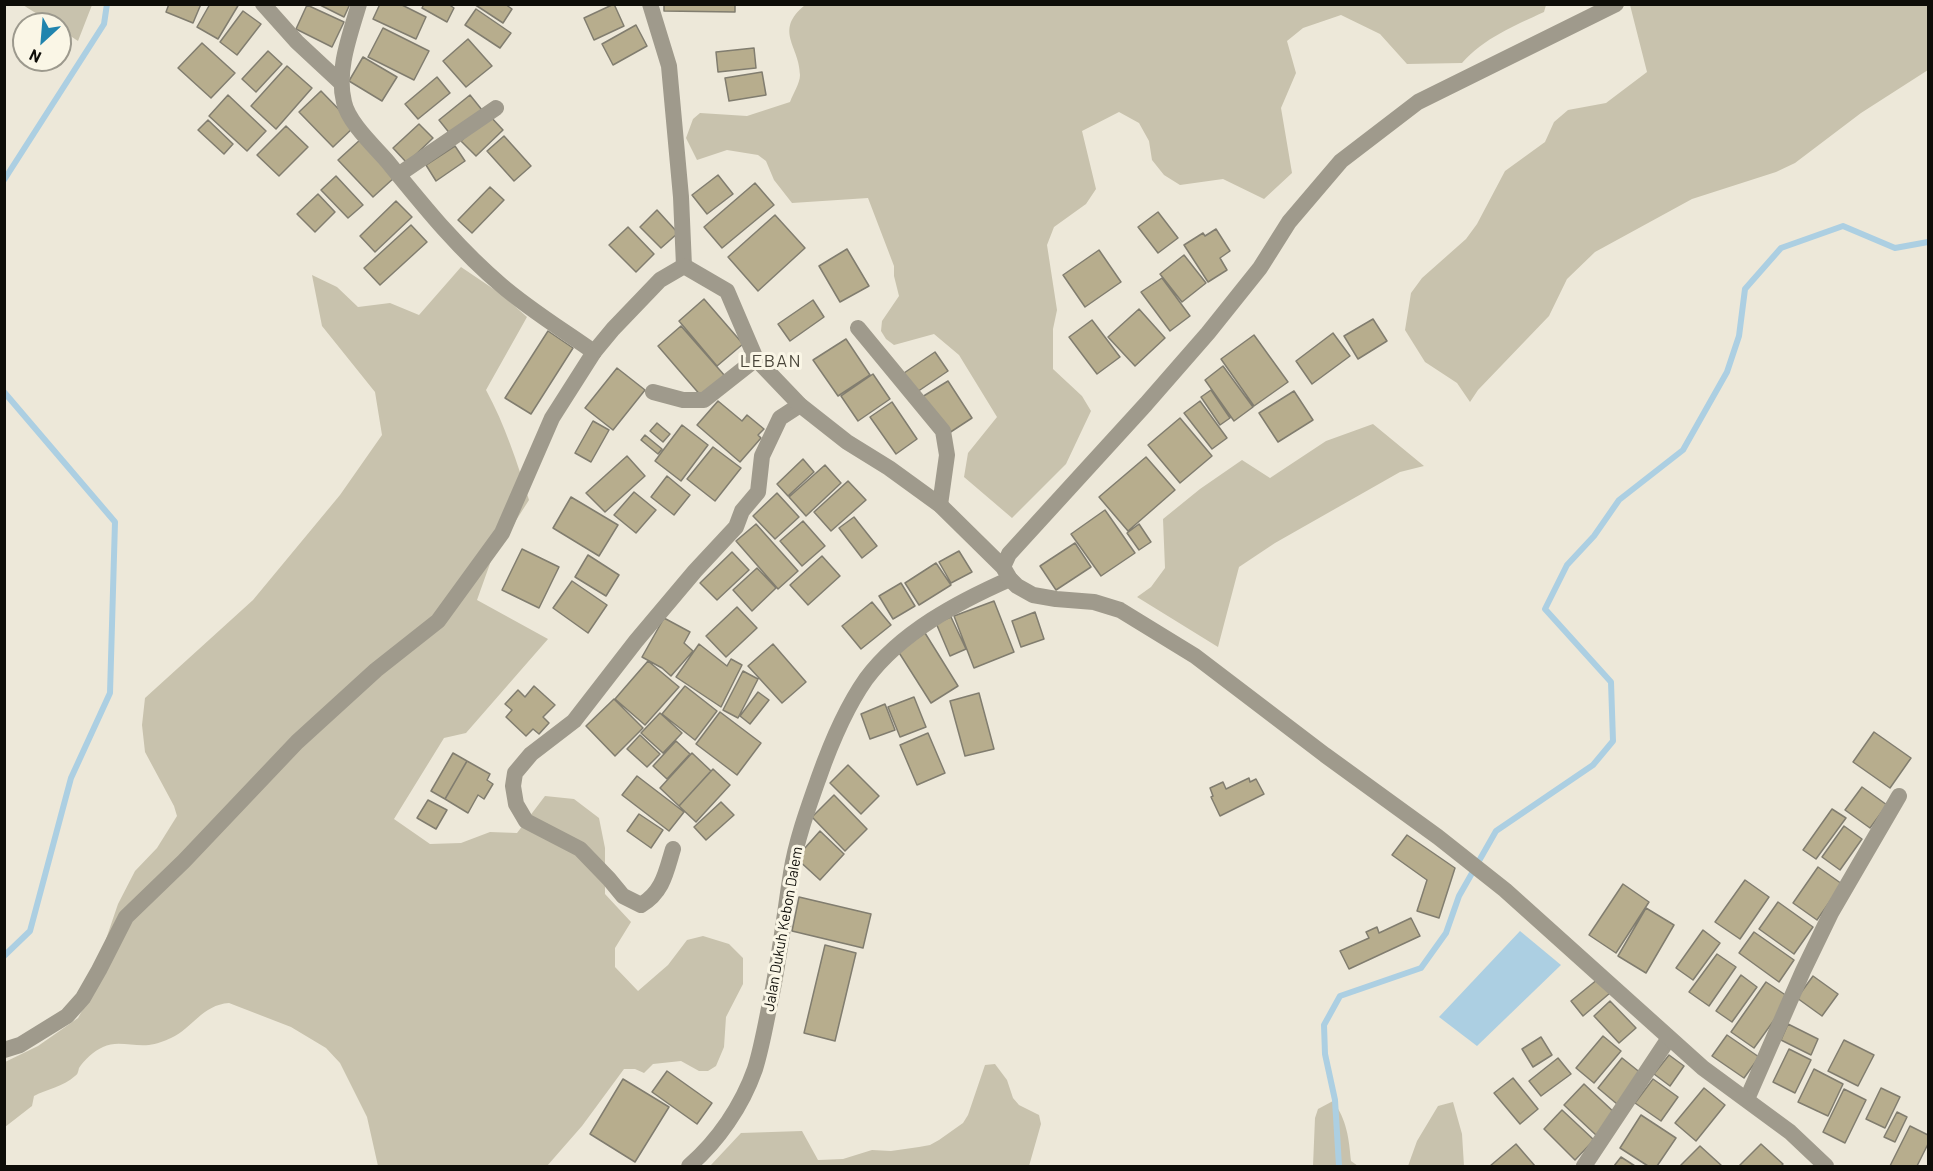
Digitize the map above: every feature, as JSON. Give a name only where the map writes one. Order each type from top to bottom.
[{"type":"street","points":[[263,4],[297,42],[340,82]]},
{"type":"street","points":[[359,4],[340,82],[344,105],[356,125],[432,217],[502,287],[594,352]]},
{"type":"street","points":[[651,4],[669,66],[681,197],[684,266]]},
{"type":"street","points":[[1007,573],[1009,554],[1208,333],[1260,268],[1289,222],[1341,161],[1418,102],[1616,4]]},
{"type":"street","points":[[398,175],[496,108]]},
{"type":"street","points":[[4,1050],[20,1045],[67,1016],[83,998],[126,917],[184,861],[297,742],[376,670],[438,621],[502,533],[552,418],[594,352],[660,280],[684,266]]},
{"type":"street","points":[[684,266],[727,291],[756,359],[800,405],[847,442],[889,468],[940,505],[1017,586],[1033,594],[1056,599],[1094,602],[1120,610],[1195,656],[1505,890],[1703,1068],[1790,1132],[1826,1167]]},
{"type":"street","points":[[858,328],[943,431],[948,456],[940,505]]},
{"type":"street","points":[[653,392],[683,400],[704,400],[756,359]]},
{"type":"street","points":[[673,849],[663,884],[651,899],[641,905],[623,896],[580,849],[526,821],[516,804],[513,786],[515,773],[531,754],[574,721],[636,641],[736,527],[742,511],[758,492],[762,456],[780,418],[800,405]]},
{"type":"street","name":"Jalan Dukuh Kebon Dalem","points":[[689,1167],[725,1126],[754,1069],[779,962],[795,857],[813,792],[835,734],[867,679],[893,651],[919,629],[1007,573]]},
{"type":"street","points":[[1747,1099],[1831,913],[1899,796]]},
{"type":"street","points":[[1584,1167],[1669,1038]]},
{"type":"shaded area","points":[[92,4],[78,41],[72,37],[72,12],[34,12],[23,5]]},
{"type":"shaded area","points":[[805,5],[1546,5],[1544,12],[1480,46],[1462,63],[1407,64],[1380,34],[1341,15],[1303,28],[1287,41],[1296,73],[1281,108],[1292,173],[1264,199],[1223,179],[1180,185],[1164,175],[1152,160],[1149,141],[1139,123],[1119,112],[1082,131],[1096,189],[1086,204],[1054,227],[1047,245],[1057,310],[1053,329],[1053,369],[1082,396],[1091,411],[1066,464],[1012,518],[964,477],[968,453],[997,417],[959,355],[934,334],[894,345],[881,331],[882,321],[899,296],[894,266],[868,198],[792,203],[774,180],[766,161],[758,155],[727,150],[697,160],[686,138],[693,119],[700,113],[747,116],[790,102],[800,75],[789,31],[796,14]]},
{"type":"shaded area","points":[[1630,5],[1928,5],[1928,70],[1861,113],[1795,163],[1776,172],[1692,199],[1595,252],[1567,279],[1549,316],[1478,390],[1470,402],[1457,383],[1425,362],[1405,330],[1411,293],[1422,278],[1466,239],[1477,224],[1505,171],[1545,142],[1554,122],[1568,110],[1606,103],[1647,72]]},
{"type":"shaded area","points":[[461,267],[501,294],[527,317],[486,390],[505,430],[529,500],[492,558],[477,600],[548,639],[466,733],[444,738],[394,819],[430,844],[461,843],[490,832],[517,833],[545,796],[574,799],[599,818],[605,848],[605,894],[631,922],[615,948],[615,967],[638,991],[668,965],[687,940],[703,936],[729,944],[743,958],[743,984],[726,1017],[724,1047],[716,1066],[708,1071],[699,1071],[681,1061],[653,1064],[644,1073],[635,1069],[624,1069],[582,1126],[547,1166],[378,1166],[367,1117],[340,1063],[326,1048],[291,1027],[229,1003],[212,1008],[179,1034],[152,1045],[114,1044],[100,1049],[86,1059],[77,1074],[70,1080],[34,1096],[32,1106],[5,1127],[5,1062],[38,1046],[78,1018],[107,966],[104,945],[118,904],[135,871],[157,848],[177,816],[145,752],[142,725],[145,698],[253,600],[340,495],[382,435],[375,392],[322,326],[312,275],[337,287],[358,307],[390,303],[419,315]]},
{"type":"shaded area","points":[[1373,424],[1424,466],[1400,472],[1275,543],[1239,567],[1218,647],[1137,597],[1151,587],[1165,568],[1163,519],[1200,489],[1242,460],[1270,478],[1326,441]]},
{"type":"shaded area","points":[[995,1064],[1007,1080],[1013,1098],[1019,1105],[1039,1115],[1041,1124],[1029,1166],[710,1166],[741,1133],[802,1131],[818,1160],[843,1159],[872,1150],[891,1151],[930,1145],[963,1123],[968,1115],[985,1065]]},
{"type":"shaded area","points":[[1333,1101],[1344,1123],[1351,1161],[1358,1166],[1313,1166],[1315,1118],[1318,1109]]},
{"type":"shaded area","points":[[1453,1102],[1462,1134],[1464,1166],[1408,1166],[1417,1141],[1438,1106]]},
{"type":"water","points":[[1520,931],[1561,965],[1477,1046],[1439,1017]]},
{"type":"building","points":[[169,4],[201,4],[193,23],[166,12]]},
{"type":"building","points":[[210,4],[239,4],[218,39],[197,27]]},
{"type":"building","points":[[318,4],[350,4],[344,17]]},
{"type":"building","points":[[380,4],[400,4],[426,17],[416,39],[373,19]]},
{"type":"building","points":[[424,4],[448,4],[454,8],[447,22],[422,8]]},
{"type":"building","points":[[474,4],[505,4],[512,9],[503,23]]},
{"type":"building","points":[[614,4],[624,26],[594,40],[584,18]]},
{"type":"building","points":[[664,4],[735,4],[735,12],[664,11]]},
{"type":"building","points":[[307,5],[344,22],[332,47],[296,29]]},
{"type":"building","points":[[476,9],[511,33],[500,48],[465,25]]},
{"type":"building","points":[[243,11],[261,24],[237,55],[220,42]]},
{"type":"building","points":[[636,25],[647,46],[613,65],[602,44]]},
{"type":"building","points":[[383,28],[429,51],[414,80],[368,57]]},
{"type":"building","points":[[468,39],[492,66],[466,87],[443,61]]},
{"type":"building","points":[[202,43],[235,73],[211,98],[178,68]]},
{"type":"building","points":[[754,48],[756,68],[718,72],[716,52]]},
{"type":"building","points":[[268,51],[282,64],[256,92],[242,79]]},
{"type":"building","points":[[363,57],[397,77],[382,101],[349,81]]},
{"type":"building","points":[[287,66],[312,88],[276,129],[251,106]]},
{"type":"building","points":[[762,72],[766,95],[729,101],[725,78]]},
{"type":"building","points":[[437,77],[450,93],[418,119],[405,104]]},
{"type":"building","points":[[321,91],[355,126],[333,147],[299,112]]},
{"type":"building","points":[[228,95],[266,131],[247,151],[209,116]]},
{"type":"building","points":[[470,95],[482,110],[451,135],[439,120]]},
{"type":"building","points":[[489,115],[503,130],[476,156],[461,141]]},
{"type":"building","points":[[208,120],[233,144],[224,154],[198,130]]},
{"type":"building","points":[[419,124],[433,138],[407,163],[393,148]]},
{"type":"building","points":[[286,126],[308,147],[279,176],[257,155]]},
{"type":"building","points":[[504,136],[531,166],[514,181],[487,151]]},
{"type":"building","points":[[361,139],[395,177],[373,197],[338,160]]},
{"type":"building","points":[[455,146],[465,161],[436,181],[426,165]]},
{"type":"building","points":[[718,175],[733,194],[707,214],[692,195]]},
{"type":"building","points":[[336,176],[363,205],[348,218],[321,190]]},
{"type":"building","points":[[755,183],[774,205],[722,248],[704,227]]},
{"type":"building","points":[[490,187],[504,200],[472,233],[458,220]]},
{"type":"building","points":[[318,194],[335,212],[315,232],[297,214]]},
{"type":"building","points":[[396,201],[412,217],[375,252],[360,236]]},
{"type":"building","points":[[657,210],[678,233],[661,248],[640,227]]},
{"type":"building","points":[[1158,212],[1178,238],[1158,253],[1138,227]]},
{"type":"building","points":[[775,215],[805,248],[758,291],[728,257]]},
{"type":"building","points":[[411,225],[427,242],[380,285],[364,268]]},
{"type":"building","points":[[628,227],[654,254],[636,272],[609,245]]},
{"type":"building","points":[[1216,229],[1230,251],[1220,258],[1227,270],[1208,282],[1184,245],[1203,233],[1205,236]]},
{"type":"building","points":[[847,249],[869,286],[840,302],[819,266]]},
{"type":"building","points":[[1099,250],[1121,282],[1085,307],[1063,275]]},
{"type":"building","points":[[1184,255],[1206,283],[1182,302],[1160,274]]},
{"type":"building","points":[[1162,278],[1190,316],[1170,331],[1141,292]]},
{"type":"building","points":[[704,299],[743,344],[717,366],[679,321]]},
{"type":"building","points":[[813,300],[824,317],[790,341],[778,324]]},
{"type":"building","points":[[1139,309],[1165,338],[1135,366],[1108,337]]},
{"type":"building","points":[[1373,319],[1387,341],[1358,359],[1344,336]]},
{"type":"building","points":[[1092,320],[1120,357],[1097,374],[1069,337]]},
{"type":"building","points":[[681,326],[725,376],[702,397],[658,346]]},
{"type":"building","points":[[548,331],[573,348],[531,414],[505,398]]},
{"type":"building","points":[[1333,333],[1350,356],[1312,384],[1296,361]]},
{"type":"building","points":[[1254,335],[1288,382],[1254,406],[1221,359]]},
{"type":"building","points":[[846,339],[870,375],[838,396],[813,360]]},
{"type":"building","points":[[935,352],[948,371],[914,394],[901,375]]},
{"type":"building","points":[[1223,366],[1253,407],[1234,421],[1205,380]]},
{"type":"building","points":[[617,368],[645,390],[613,430],[585,408]]},
{"type":"building","points":[[873,374],[890,399],[858,421],[841,396]]},
{"type":"building","points":[[948,381],[972,418],[946,435],[922,397]]},
{"type":"building","points":[[1211,390],[1230,418],[1220,425],[1201,397]]},
{"type":"building","points":[[1294,391],[1313,420],[1278,442],[1259,413]]},
{"type":"building","points":[[718,401],[742,421],[747,415],[764,429],[758,435],[761,438],[740,462],[697,425]]},
{"type":"building","points":[[1200,401],[1227,438],[1212,449],[1184,413]]},
{"type":"building","points":[[892,402],[917,439],[896,454],[870,417]]},
{"type":"building","points":[[1180,418],[1212,456],[1180,483],[1148,445]]},
{"type":"building","points":[[593,421],[609,430],[591,462],[575,453]]},
{"type":"building","points":[[657,423],[670,434],[663,442],[650,431]]},
{"type":"building","points":[[682,425],[708,445],[681,481],[655,461]]},
{"type":"building","points":[[645,435],[662,449],[658,454],[641,440]]},
{"type":"building","points":[[713,447],[741,468],[715,501],[687,479]]},
{"type":"building","points":[[627,456],[645,476],[605,512],[586,493]]},
{"type":"building","points":[[1146,457],[1175,490],[1128,531],[1099,497]]},
{"type":"building","points":[[803,459],[814,472],[788,496],[777,484]]},
{"type":"building","points":[[825,465],[841,483],[806,516],[789,497]]},
{"type":"building","points":[[667,476],[690,495],[674,515],[651,497]]},
{"type":"building","points":[[848,481],[866,500],[831,531],[814,512]]},
{"type":"building","points":[[634,492],[656,510],[636,533],[614,515]]},
{"type":"building","points":[[777,493],[799,517],[775,539],[753,516]]},
{"type":"building","points":[[571,497],[618,525],[599,556],[553,528]]},
{"type":"building","points":[[1105,510],[1135,553],[1101,576],[1071,534]]},
{"type":"building","points":[[854,517],[877,546],[862,558],[839,528]]},
{"type":"building","points":[[803,521],[825,546],[802,566],[780,541]]},
{"type":"building","points":[[756,524],[798,571],[778,589],[736,541]]},
{"type":"building","points":[[1139,524],[1151,542],[1139,550],[1127,533]]},
{"type":"building","points":[[1075,543],[1091,567],[1056,590],[1040,566]]},
{"type":"building","points":[[522,549],[559,567],[539,608],[502,590]]},
{"type":"building","points":[[959,551],[972,572],[951,583],[939,562]]},
{"type":"building","points":[[732,552],[749,570],[717,600],[700,583]]},
{"type":"building","points":[[588,555],[619,575],[606,596],[575,577]]},
{"type":"building","points":[[822,556],[840,576],[808,605],[790,585]]},
{"type":"building","points":[[936,563],[951,585],[919,605],[905,583]]},
{"type":"building","points":[[757,568],[776,588],[752,611],[733,590]]},
{"type":"building","points":[[572,581],[607,605],[588,633],[553,608]]},
{"type":"building","points":[[901,583],[915,606],[893,619],[879,596]]},
{"type":"building","points":[[994,601],[1014,652],[974,668],[954,616]]},
{"type":"building","points":[[872,602],[891,625],[861,649],[842,626]]},
{"type":"building","points":[[737,607],[757,628],[726,657],[706,636]]},
{"type":"building","points":[[1035,612],[1044,639],[1021,647],[1012,621]]},
{"type":"building","points":[[951,617],[966,649],[950,656],[936,623]]},
{"type":"building","points":[[664,618],[690,632],[684,643],[693,651],[671,676],[642,657]]},
{"type":"building","points":[[925,633],[958,686],[931,703],[898,651]]},
{"type":"building","points":[[699,644],[727,666],[731,659],[742,665],[721,707],[676,677]]},
{"type":"building","points":[[773,644],[806,682],[782,703],[748,666]]},
{"type":"building","points":[[648,661],[679,687],[645,725],[615,699]]},
{"type":"building","points":[[743,671],[758,679],[738,718],[723,710]]},
{"type":"building","points":[[534,686],[555,705],[543,717],[549,723],[539,734],[533,729],[526,736],[506,717],[512,710],[505,704],[518,690],[525,697]]},
{"type":"building","points":[[685,686],[717,711],[695,740],[662,714]]},
{"type":"building","points":[[758,692],[769,700],[750,724],[740,716]]},
{"type":"building","points":[[979,693],[994,749],[965,756],[950,701]]},
{"type":"building","points":[[914,697],[926,727],[900,737],[888,707]]},
{"type":"building","points":[[614,699],[643,728],[615,756],[586,726]]},
{"type":"building","points":[[885,704],[895,730],[870,739],[861,714]]},
{"type":"building","points":[[720,712],[761,743],[737,775],[696,744]]},
{"type":"building","points":[[660,713],[682,733],[663,753],[641,733]]},
{"type":"building","points":[[1874,732],[1911,758],[1890,788],[1853,762]]},
{"type":"building","points":[[928,733],[945,773],[917,785],[900,745]]},
{"type":"building","points":[[640,735],[660,754],[647,767],[627,749]]},
{"type":"building","points":[[676,741],[690,754],[667,779],[653,766]]},
{"type":"building","points":[[453,753],[467,761],[445,799],[431,791]]},
{"type":"building","points":[[692,753],[711,771],[679,806],[660,788]]},
{"type":"building","points":[[467,761],[490,774],[487,780],[493,784],[484,799],[478,795],[468,813],[445,799]]},
{"type":"building","points":[[848,765],[879,796],[861,814],[830,783]]},
{"type":"building","points":[[713,769],[730,785],[696,822],[679,806]]},
{"type":"building","points":[[637,776],[684,812],[669,831],[622,795]]},
{"type":"building","points":[[1249,778],[1250,782],[1256,779],[1264,794],[1220,816],[1211,797],[1213,796],[1210,788],[1223,782],[1226,789]]},
{"type":"building","points":[[1862,787],[1887,805],[1870,828],[1845,810]]},
{"type":"building","points":[[834,795],[867,829],[845,851],[812,817]]},
{"type":"building","points":[[428,800],[447,810],[436,829],[417,818]]},
{"type":"building","points":[[721,802],[734,815],[706,840],[694,827]]},
{"type":"building","points":[[1832,809],[1846,818],[1816,859],[1803,850]]},
{"type":"building","points":[[639,814],[663,830],[651,848],[627,831]]},
{"type":"building","points":[[1844,826],[1862,839],[1840,870],[1822,857]]},
{"type":"building","points":[[820,831],[844,854],[820,880],[796,858]]},
{"type":"building","points":[[1407,835],[1455,868],[1439,918],[1417,911],[1427,880],[1392,855]]},
{"type":"building","points":[[1818,867],[1842,884],[1817,920],[1793,903]]},
{"type":"building","points":[[1745,880],[1769,897],[1740,939],[1715,922]]},
{"type":"building","points":[[1623,884],[1649,902],[1616,953],[1589,935]]},
{"type":"building","points":[[799,897],[871,914],[863,948],[792,931]]},
{"type":"building","points":[[1778,902],[1813,927],[1794,954],[1759,929]]},
{"type":"building","points":[[1646,908],[1674,925],[1646,973],[1618,956]]},
{"type":"building","points":[[1411,918],[1420,936],[1349,969],[1340,951],[1369,938],[1366,932],[1377,927],[1379,933]]},
{"type":"building","points":[[1703,930],[1720,943],[1693,980],[1676,968]]},
{"type":"building","points":[[1754,932],[1794,960],[1779,982],[1739,953]]},
{"type":"building","points":[[825,945],[856,953],[835,1041],[804,1033]]},
{"type":"building","points":[[1717,954],[1736,967],[1709,1006],[1689,992]]},
{"type":"building","points":[[1741,975],[1757,987],[1732,1022],[1716,1011]]},
{"type":"building","points":[[1813,976],[1838,994],[1822,1016],[1797,998]]},
{"type":"building","points":[[1598,979],[1610,993],[1583,1016],[1571,1001]]},
{"type":"building","points":[[1766,982],[1790,998],[1754,1048],[1731,1032]]},
{"type":"building","points":[[1610,1001],[1636,1028],[1619,1043],[1594,1016]]},
{"type":"building","points":[[1788,1024],[1818,1039],[1811,1055],[1781,1040]]},
{"type":"building","points":[[1727,1035],[1759,1057],[1744,1078],[1712,1056]]},
{"type":"building","points":[[1603,1036],[1621,1051],[1594,1083],[1576,1068]]},
{"type":"building","points":[[1541,1037],[1552,1055],[1533,1067],[1522,1049]]},
{"type":"building","points":[[1844,1040],[1874,1055],[1858,1086],[1828,1071]]},
{"type":"building","points":[[1789,1049],[1811,1060],[1795,1093],[1773,1082]]},
{"type":"building","points":[[1669,1055],[1684,1066],[1670,1086],[1654,1074]]},
{"type":"building","points":[[1558,1058],[1571,1074],[1541,1096],[1529,1081]]},
{"type":"building","points":[[1622,1058],[1642,1074],[1617,1104],[1598,1088]]},
{"type":"building","points":[[1814,1069],[1843,1084],[1828,1116],[1798,1102]]},
{"type":"building","points":[[667,1071],[712,1103],[697,1124],[652,1092]]},
{"type":"building","points":[[1513,1078],[1538,1109],[1520,1124],[1494,1093]]},
{"type":"building","points":[[623,1079],[669,1107],[635,1162],[590,1134]]},
{"type":"building","points":[[1653,1079],[1678,1097],[1661,1121],[1635,1103]]},
{"type":"building","points":[[1584,1084],[1617,1115],[1597,1136],[1564,1105]]},
{"type":"building","points":[[1704,1088],[1725,1105],[1696,1141],[1675,1123]]},
{"type":"building","points":[[1881,1088],[1900,1097],[1885,1128],[1866,1119]]},
{"type":"building","points":[[1844,1089],[1866,1100],[1845,1143],[1823,1132]]},
{"type":"building","points":[[1562,1110],[1594,1140],[1575,1160],[1544,1129]]},
{"type":"building","points":[[1897,1112],[1907,1117],[1895,1142],[1884,1137]]},
{"type":"building","points":[[1641,1115],[1676,1138],[1657,1166],[1648,1166],[1620,1148]]},
{"type":"building","points":[[1910,1126],[1928,1135],[1928,1144],[1917,1166],[1890,1166]]},
{"type":"building","points":[[1516,1144],[1535,1166],[1490,1166]]},
{"type":"building","points":[[1761,1144],[1783,1164],[1781,1166],[1739,1166]]},
{"type":"building","points":[[1700,1146],[1722,1166],[1680,1166]]},
{"type":"building","points":[[1621,1157],[1635,1166],[1614,1166]]},
{"type":"waterway","points":[[4,180],[104,24],[107,4]]},
{"type":"waterway","points":[[1339,1166],[1335,1100],[1325,1054],[1324,1025],[1340,996],[1421,968],[1446,933],[1459,896],[1496,831],[1593,765],[1613,741],[1611,682],[1545,609],[1567,565],[1594,536],[1619,500],[1683,450],[1727,372],[1739,336],[1745,289],[1781,248],[1843,226],[1895,248],[1928,242]]},
{"type":"waterway","points":[[4,392],[115,522],[110,693],[71,778],[30,931],[4,956]]},
{"type":"district","name":"LEBAN","points":[[771,361]]}]
